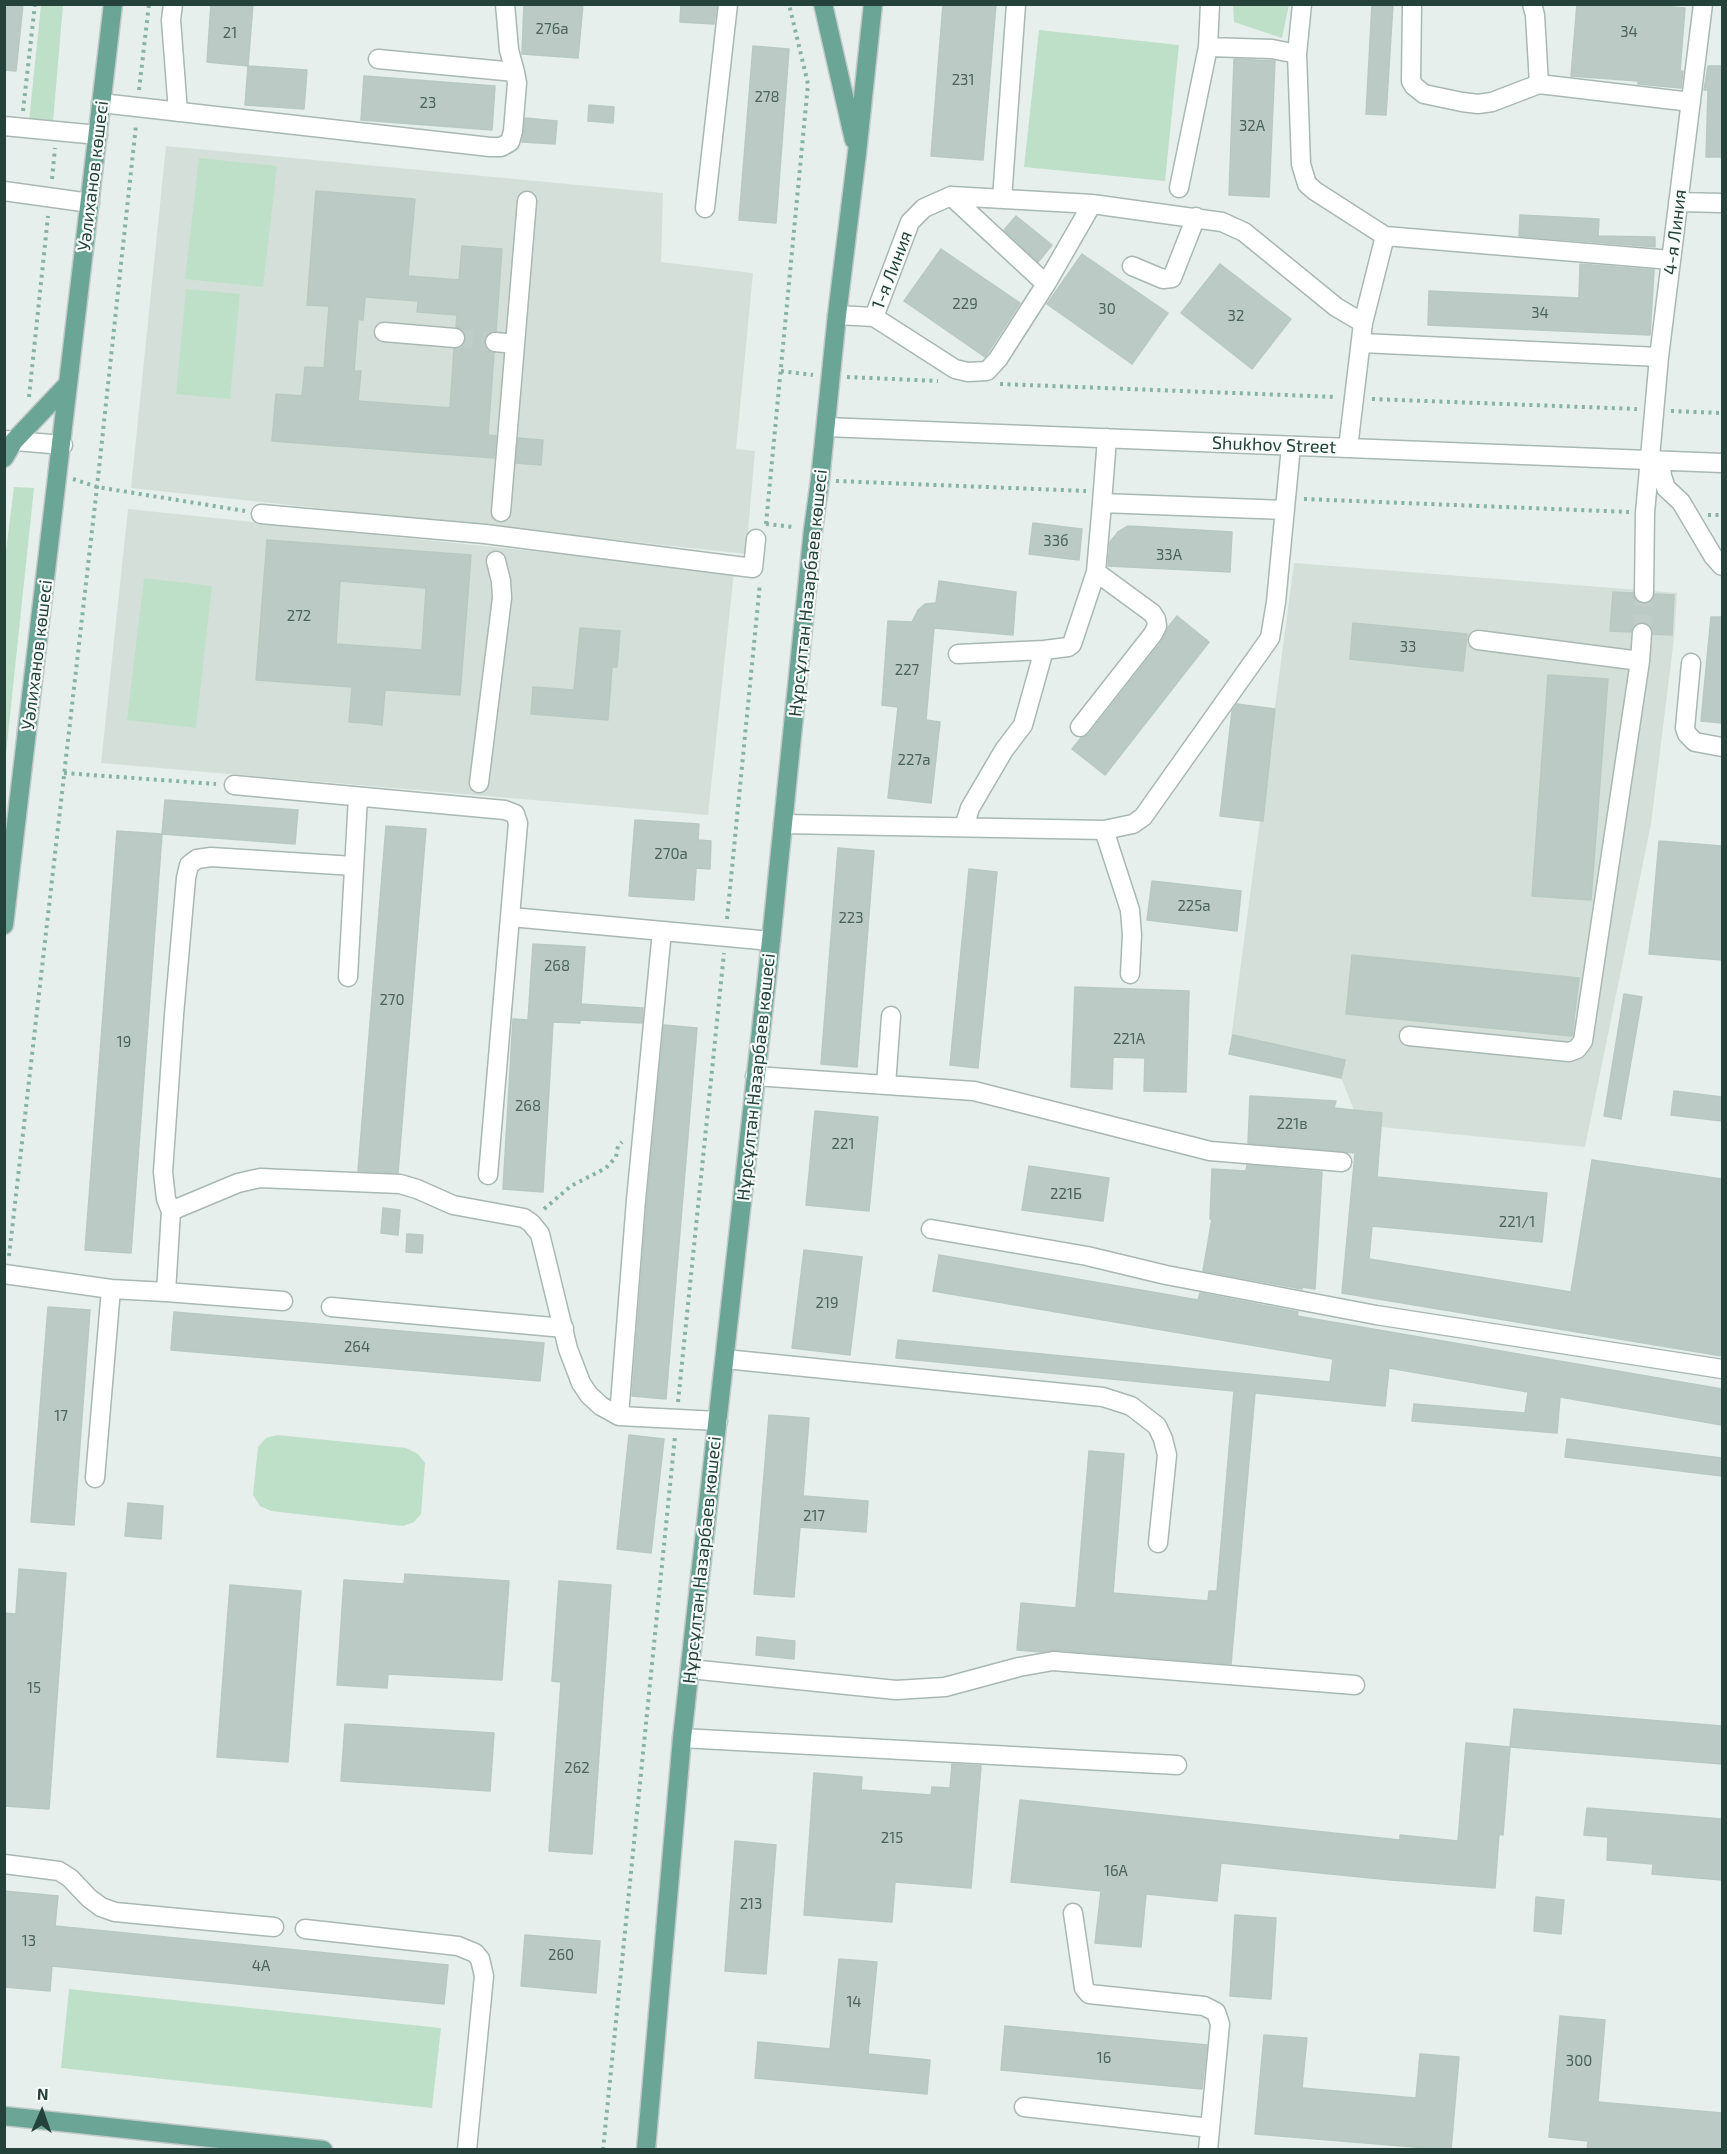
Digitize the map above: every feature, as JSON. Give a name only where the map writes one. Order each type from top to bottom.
[{"type":"main road","name":"Уәлиханов көшесі","points":[[4,925],[63,445],[68,384],[113,4]]},
{"type":"main road","points":[[823,4],[857,153]]},
{"type":"main road","name":"Нұрсұлтан Назарбаев көшесі","points":[[646,2150],[682,1738],[771,941],[813,530],[873,4]]},
{"type":"main road","points":[[4,458],[15,436],[68,384]]},
{"type":"main road","points":[[4,2116],[323,2150]]},
{"type":"street","points":[[173,4],[171,20],[178,112]]},
{"type":"street","points":[[101,103],[501,147],[510,142],[513,131],[517,83],[510,56],[505,4]]},
{"type":"street","points":[[705,208],[728,4]]},
{"type":"street","points":[[1002,199],[1016,4]]},
{"type":"street","points":[[1179,188],[1208,46],[1210,4]]},
{"type":"street","points":[[1302,4],[1297,54],[1301,164],[1307,184],[1315,191],[1385,236],[1671,260]]},
{"type":"street","points":[[1412,4],[1411,81],[1418,91],[1478,104],[1492,102],[1539,84],[1691,102]]},
{"type":"street","points":[[1532,4],[1535,15],[1539,84]]},
{"type":"street","name":"4-я Линия","points":[[1644,594],[1645,513],[1654,460],[1654,410],[1659,357],[1703,4]]},
{"type":"street","points":[[1208,46],[1297,54]]},
{"type":"street","points":[[378,59],[515,72]]},
{"type":"street","points":[[13,127],[98,135]]},
{"type":"street","points":[[4,191],[90,203]]},
{"type":"street","points":[[951,196],[1092,204],[1222,222],[1244,232],[1335,308],[1364,323]]},
{"type":"street","points":[[951,196],[1046,284]]},
{"type":"street","name":"1-я Линия","points":[[837,315],[874,317],[910,222],[924,207],[951,196]]},
{"type":"street","points":[[501,512],[527,201]]},
{"type":"street","points":[[1678,202],[1722,202]]},
{"type":"street","points":[[874,317],[955,369],[979,373],[987,371],[998,360],[1046,284],[1092,204]]},
{"type":"street","points":[[1132,266],[1163,279],[1172,278],[1196,217]]},
{"type":"street","points":[[1348,448],[1364,323],[1385,236]]},
{"type":"street","points":[[384,332],[455,338]]},
{"type":"street","points":[[495,342],[515,344]]},
{"type":"street","points":[[1362,342],[1659,357]]},
{"type":"street","name":"Shukhov Street","points":[[826,427],[1722,463]]},
{"type":"street","points":[[15,436],[63,445]]},
{"type":"street","points":[[958,654],[1044,650],[1068,647],[1075,640],[1096,572],[1107,438]]},
{"type":"street","points":[[783,824],[1104,830],[1132,824],[1143,818],[1265,647],[1269,638],[1274,618],[1291,446]]},
{"type":"street","points":[[1654,460],[1666,488],[1681,502],[1713,556],[1722,566]]},
{"type":"street","points":[[1102,503],[1285,510]]},
{"type":"street","points":[[261,514],[484,534],[753,567],[762,532]]},
{"type":"street","points":[[479,783],[502,598],[501,580],[496,561]]},
{"type":"street","points":[[1080,727],[1157,626],[1152,614],[1096,572]]},
{"type":"street","points":[[1409,1036],[1558,1051],[1577,1049],[1583,1041],[1640,661],[1642,633]]},
{"type":"street","points":[[1478,640],[1640,661]]},
{"type":"street","points":[[964,827],[970,808],[1004,750],[1023,725],[1044,650]]},
{"type":"street","points":[[1691,663],[1685,728],[1687,734],[1695,742],[1722,747]]},
{"type":"street","points":[[234,785],[505,810],[515,814],[518,823],[511,917],[488,1175]]},
{"type":"street","points":[[348,977],[358,797]]},
{"type":"street","points":[[1104,830],[1130,910],[1132,935],[1130,974]]},
{"type":"street","points":[[166,1292],[171,1210],[166,1199],[163,1172],[174,1015],[189,865],[197,859],[211,857],[354,866]]},
{"type":"street","points":[[511,917],[771,941]]},
{"type":"street","points":[[619,1416],[642,1134],[662,931]]},
{"type":"street","points":[[886,1085],[891,1016]]},
{"type":"street","points":[[755,1076],[974,1091],[1210,1151],[1342,1162]]},
{"type":"street","points":[[171,1210],[238,1183],[260,1178],[400,1184],[453,1205],[524,1218],[540,1234],[568,1349],[580,1383],[601,1406],[619,1416],[718,1421]]},
{"type":"street","points":[[932,1229],[1087,1256],[1166,1275],[1376,1315],[1722,1369]]},
{"type":"street","points":[[6,1274],[111,1289],[283,1301]]},
{"type":"street","points":[[95,1478],[111,1289]]},
{"type":"street","points":[[331,1307],[564,1328]]},
{"type":"street","points":[[725,1359],[1103,1397],[1131,1406],[1157,1426],[1167,1455],[1158,1543]]},
{"type":"street","points":[[690,1669],[896,1690],[945,1687],[1019,1667],[1053,1661],[1355,1685]]},
{"type":"street","points":[[682,1738],[1177,1765]]},
{"type":"street","points":[[4,1864],[59,1871],[70,1878],[100,1907],[114,1912],[274,1927]]},
{"type":"street","points":[[1073,1913],[1084,1988],[1089,1994],[1204,2006],[1216,2012],[1220,2025],[1208,2150]]},
{"type":"street","points":[[305,1929],[458,1946],[474,1953],[480,1959],[484,1976],[467,2150]]},
{"type":"street","points":[[1024,2107],[1210,2128]]},
{"type":"path","points":[[13,127],[35,4]]},
{"type":"path","points":[[6,1274],[98,487],[148,4]]},
{"type":"path","points":[[789,4],[808,84],[781,371],[762,532],[813,530]]},
{"type":"path","points":[[15,436],[50,198],[57,132]]},
{"type":"path","points":[[781,371],[831,377],[950,382]]},
{"type":"path","points":[[997,384],[1722,413]]},
{"type":"path","points":[[59,474],[98,487],[261,514]]},
{"type":"path","points":[[603,2150],[761,575]]},
{"type":"path","points":[[64,773],[234,785]]},
{"type":"path","points":[[531,1224],[549,1203],[571,1186],[606,1168],[616,1157],[618,1146],[624,1140],[642,1134]]},
{"type":"shaded area","points":[[166,146],[663,193],[661,262],[753,273],[736,449],[755,451],[746,554],[131,488]]},
{"type":"shaded area","points":[[128,509],[734,572],[708,815],[101,763]]},
{"type":"shaded area","points":[[1294,563],[1677,593],[1674,638],[1651,824],[1585,1147],[1360,1125],[1341,1078],[1229,1054]]},
{"type":"green space","points":[[41,5],[63,5],[53,122],[29,121]]},
{"type":"green space","points":[[1233,5],[1289,5],[1282,38],[1234,22]]},
{"type":"green space","points":[[1039,30],[1179,45],[1165,181],[1024,167]]},
{"type":"green space","points":[[199,158],[277,166],[263,287],[185,279]]},
{"type":"green space","points":[[186,289],[240,294],[230,399],[176,394]]},
{"type":"green space","points":[[14,487],[34,488],[5,763],[4,567]]},
{"type":"green space","points":[[144,578],[212,586],[196,728],[127,720]]},
{"type":"green space","points":[[277,1435],[406,1448],[418,1454],[425,1463],[421,1514],[414,1522],[403,1526],[271,1511],[260,1506],[253,1495],[258,1447],[266,1438]]},
{"type":"green space","points":[[69,1989],[441,2028],[432,2108],[61,2068]]},
{"type":"building","points":[[4,4],[23,4],[16,71],[4,70]]},
{"type":"building","points":[[211,4],[253,4],[248,66],[207,62]]},
{"type":"building","points":[[524,4],[583,4],[578,58],[522,54]]},
{"type":"building","points":[[681,4],[717,4],[714,24],[680,22]]},
{"type":"building","points":[[943,4],[996,4],[983,160],[931,156]]},
{"type":"building","points":[[1372,4],[1393,4],[1386,115],[1366,114]]},
{"type":"building","points":[[1577,4],[1637,4],[1685,8],[1680,71],[1683,71],[1681,88],[1638,84],[1638,81],[1571,76]]},
{"type":"building","points":[[753,46],[789,49],[776,223],[739,220]]},
{"type":"building","points":[[1234,59],[1275,61],[1269,197],[1229,195]]},
{"type":"building","points":[[248,66],[307,70],[304,109],[245,105]]},
{"type":"building","points":[[1708,66],[1722,66],[1722,157],[1706,157],[1708,90],[1704,90]]},
{"type":"building","points":[[364,76],[495,86],[492,130],[361,120]]},
{"type":"building","points":[[589,105],[614,107],[613,123],[588,121]]},
{"type":"building","points":[[525,118],[557,121],[555,144],[522,142]]},
{"type":"building","points":[[316,191],[415,199],[408,276],[459,280],[462,246],[502,249],[496,331],[486,335],[484,341],[488,351],[494,353],[488,435],[496,436],[494,458],[272,441],[276,394],[302,396],[305,367],[324,368],[329,306],[307,305]],"holes":[[[365,297],[418,301],[417,312],[457,315],[456,327],[462,329],[466,338],[464,345],[454,349],[450,408],[358,401],[361,371],[354,371],[358,319],[363,320]]]},
{"type":"building","points":[[1520,215],[1599,219],[1598,236],[1655,237],[1655,247],[1519,236]]},
{"type":"building","points":[[1016,216],[1052,245],[1038,262],[1004,230]]},
{"type":"building","points":[[941,249],[1020,303],[985,357],[904,301]]},
{"type":"building","points":[[1082,254],[1168,313],[1132,364],[1047,304]]},
{"type":"building","points":[[1220,264],[1291,319],[1252,369],[1181,313]]},
{"type":"building","points":[[1580,264],[1654,270],[1650,335],[1428,325],[1429,291],[1579,298]]},
{"type":"building","points":[[518,438],[543,440],[541,465],[516,463]]},
{"type":"building","points":[[1033,523],[1082,529],[1079,560],[1029,554]]},
{"type":"building","points":[[1128,526],[1232,532],[1230,572],[1108,566],[1110,542],[1118,532]]},
{"type":"building","points":[[267,540],[471,555],[460,695],[385,690],[382,725],[349,722],[352,687],[256,680]],"holes":[[[340,581],[426,588],[422,650],[336,644]]]},
{"type":"building","points":[[939,581],[1016,592],[1013,635],[934,628],[926,720],[940,722],[931,803],[888,798],[898,707],[882,705],[888,621],[912,622],[918,610],[925,604],[936,603]]},
{"type":"building","points":[[1613,592],[1633,593],[1635,599],[1643,604],[1650,602],[1655,594],[1674,595],[1672,635],[1653,634],[1649,624],[1642,622],[1633,626],[1631,632],[1610,631]]},
{"type":"building","points":[[1177,616],[1209,642],[1105,775],[1072,749],[1081,738],[1089,734],[1162,641],[1168,627]]},
{"type":"building","points":[[1711,617],[1722,617],[1722,723],[1701,721]]},
{"type":"building","points":[[1353,623],[1467,634],[1463,671],[1350,659]]},
{"type":"building","points":[[580,628],[620,631],[617,667],[612,667],[608,720],[531,714],[533,687],[574,690]]},
{"type":"building","points":[[1548,675],[1608,679],[1591,900],[1532,896]]},
{"type":"building","points":[[1237,704],[1275,709],[1263,821],[1220,816],[1232,711]]},
{"type":"building","points":[[165,800],[298,810],[295,844],[162,834]]},
{"type":"building","points":[[635,820],[699,824],[698,840],[711,841],[710,869],[696,868],[694,900],[629,896]]},
{"type":"building","points":[[386,826],[426,829],[398,1173],[358,1171]]},
{"type":"building","points":[[117,831],[162,834],[131,1253],[85,1250]]},
{"type":"building","points":[[1659,841],[1722,846],[1722,960],[1649,954]]},
{"type":"building","points":[[838,848],[874,851],[857,1067],[821,1064]]},
{"type":"building","points":[[969,869],[997,872],[978,1068],[950,1065]]},
{"type":"building","points":[[1152,881],[1241,891],[1237,931],[1147,920]]},
{"type":"building","points":[[533,944],[585,947],[581,1004],[643,1008],[642,1023],[580,1020],[580,1023],[553,1022],[543,1192],[503,1189],[513,1019],[528,1020]]},
{"type":"building","points":[[1352,955],[1579,978],[1572,1036],[1346,1014]]},
{"type":"building","points":[[1075,987],[1189,991],[1186,1092],[1144,1091],[1145,1058],[1113,1057],[1112,1089],[1071,1087]]},
{"type":"building","points":[[1624,994],[1642,997],[1621,1119],[1604,1116]]},
{"type":"building","points":[[664,1025],[697,1028],[666,1399],[632,1396],[647,1201]]},
{"type":"building","points":[[1233,1035],[1345,1060],[1341,1078],[1229,1054]]},
{"type":"building","points":[[1674,1091],[1722,1097],[1722,1121],[1671,1115]]},
{"type":"building","points":[[1250,1096],[1336,1101],[1334,1108],[1382,1113],[1377,1177],[1547,1193],[1542,1242],[1372,1226],[1369,1259],[1571,1292],[1592,1160],[1722,1179],[1722,1356],[1342,1293],[1355,1153],[1248,1143]]},
{"type":"building","points":[[815,1111],[878,1117],[869,1211],[806,1205]]},
{"type":"building","points":[[1247,1165],[1322,1172],[1315,1289],[1302,1287],[1302,1289],[1203,1271],[1212,1219],[1210,1219],[1212,1169],[1246,1171]]},
{"type":"building","points":[[1029,1166],[1109,1178],[1103,1221],[1022,1210]]},
{"type":"building","points":[[383,1208],[400,1210],[398,1235],[381,1233]]},
{"type":"building","points":[[407,1234],[423,1235],[422,1253],[406,1252]]},
{"type":"building","points":[[804,1250],[862,1257],[850,1355],[792,1348]]},
{"type":"building","points":[[939,1255],[1198,1300],[1200,1293],[1298,1312],[1297,1316],[1722,1389],[1722,1425],[1560,1397],[1557,1433],[1412,1421],[1414,1404],[1525,1413],[1528,1392],[1389,1368],[1385,1406],[1255,1393],[1231,1664],[1054,1650],[1041,1652],[1017,1650],[1021,1603],[1076,1608],[1089,1451],[1124,1454],[1113,1593],[1208,1601],[1209,1591],[1217,1591],[1234,1391],[896,1358],[898,1340],[1330,1382],[1333,1359],[933,1291]]},
{"type":"building","points":[[48,1307],[90,1310],[74,1525],[31,1522]]},
{"type":"building","points":[[174,1312],[544,1343],[540,1381],[171,1350]]},
{"type":"building","points":[[769,1415],[809,1418],[803,1496],[868,1501],[866,1532],[800,1527],[794,1597],[754,1594]]},
{"type":"building","points":[[629,1435],[664,1439],[651,1553],[617,1549]]},
{"type":"building","points":[[1567,1439],[1722,1458],[1722,1476],[1565,1457]]},
{"type":"building","points":[[128,1503],[163,1506],[161,1539],[125,1536]]},
{"type":"building","points":[[19,1569],[66,1573],[49,1809],[4,1806],[4,1613],[16,1614]]},
{"type":"building","points":[[405,1574],[509,1581],[502,1680],[388,1674],[387,1688],[337,1685],[344,1580],[404,1584]]},
{"type":"building","points":[[559,1581],[611,1585],[592,1854],[549,1851],[561,1682],[552,1681]]},
{"type":"building","points":[[230,1585],[301,1591],[288,1762],[217,1757]]},
{"type":"building","points":[[757,1637],[795,1641],[794,1659],[756,1655]]},
{"type":"building","points":[[1514,1709],[1722,1726],[1722,1764],[1510,1747]]},
{"type":"building","points":[[345,1724],[494,1733],[490,1791],[341,1781]]},
{"type":"building","points":[[1466,1743],[1510,1747],[1503,1835],[1499,1834],[1495,1888],[1221,1863],[1217,1901],[1146,1894],[1141,1947],[1095,1943],[1101,1891],[1011,1882],[1020,1800],[1400,1840],[1400,1835],[1458,1841]]},
{"type":"building","points":[[952,1764],[981,1766],[971,1888],[895,1882],[892,1922],[804,1915],[814,1773],[862,1777],[861,1790],[931,1795],[932,1787],[950,1788]]},
{"type":"building","points":[[1587,1808],[1722,1819],[1722,1880],[1652,1874],[1653,1864],[1607,1860],[1608,1837],[1584,1835]]},
{"type":"building","points":[[735,1841],[776,1845],[766,1974],[725,1971]]},
{"type":"building","points":[[4,1891],[58,1896],[55,1926],[448,1965],[444,2004],[52,1966],[50,1991],[4,1987]]},
{"type":"building","points":[[1536,1897],[1564,1900],[1561,1934],[1534,1931]]},
{"type":"building","points":[[1235,1915],[1276,1918],[1271,1999],[1230,1996]]},
{"type":"building","points":[[525,1935],[600,1941],[596,1993],[521,1986]]},
{"type":"building","points":[[839,1959],[877,1962],[868,2054],[930,2060],[927,2094],[755,2078],[758,2042],[830,2049]]},
{"type":"building","points":[[1560,2016],[1605,2020],[1598,2102],[1722,2113],[1722,2150],[1587,2150],[1588,2141],[1549,2137]]},
{"type":"building","points":[[1005,2026],[1207,2045],[1202,2089],[1001,2070]]},
{"type":"building","points":[[1264,2035],[1307,2038],[1302,2088],[1416,2098],[1420,2054],[1459,2057],[1451,2150],[1255,2134]]},
{"type":"tunnel","points":[[455,338],[495,342]]},
{"type":"tunnel","points":[[1642,633],[1644,593]]}]
